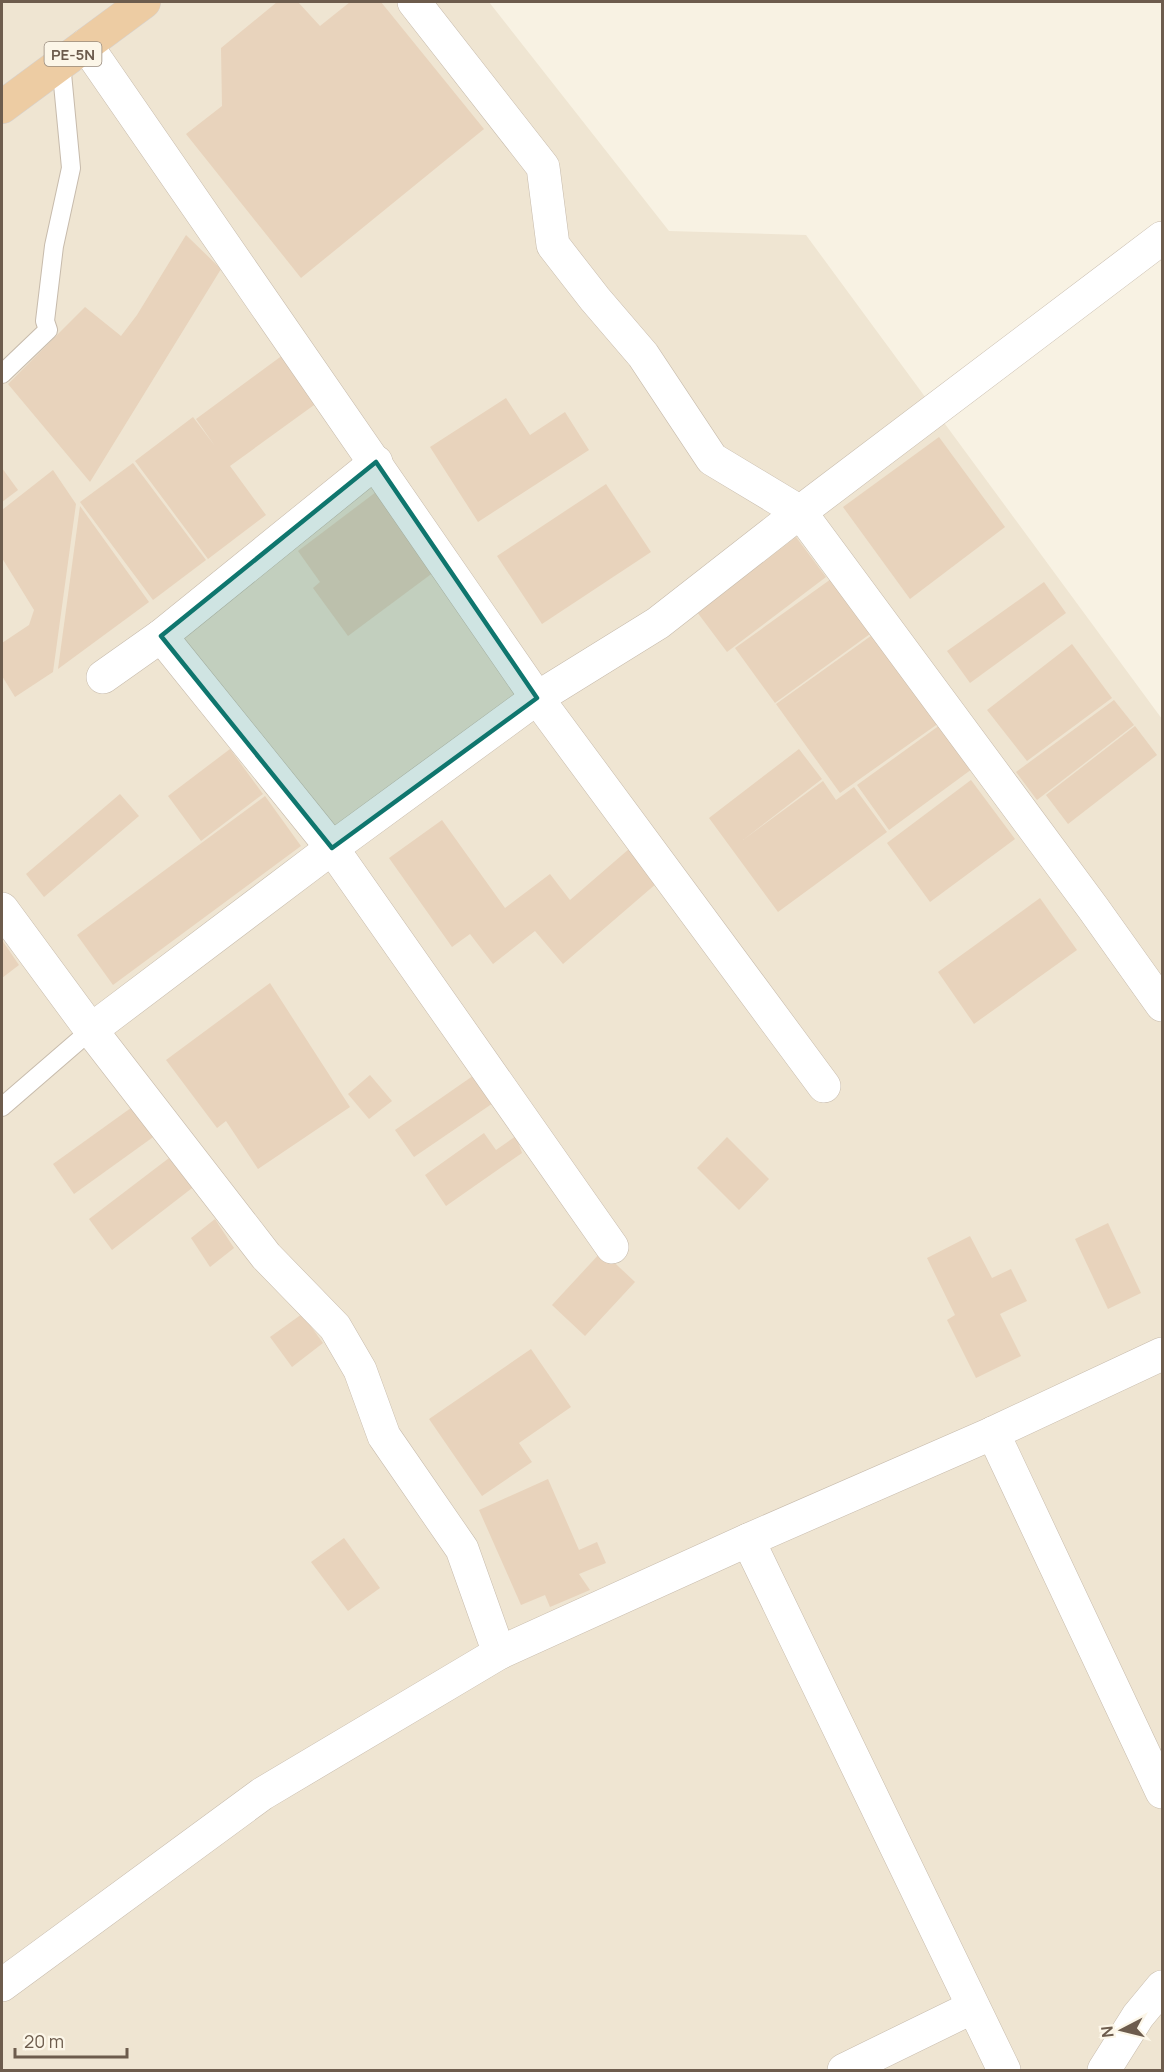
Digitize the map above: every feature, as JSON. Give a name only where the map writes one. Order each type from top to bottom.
[{"type":"highway","name":"PE-5N","points":[[2,106],[144,2]]},
{"type":"street","points":[[414,2],[543,167],[553,245],[643,355],[712,459],[800,512],[1162,1005]]},
{"type":"street","points":[[73,54],[376,462],[537,698],[824,1086]]},
{"type":"street","points":[[91,1030],[332,848],[537,698],[658,623],[800,512],[1162,238]]},
{"type":"street","points":[[103,677],[161,636],[376,462]]},
{"type":"street","points":[[161,636],[332,848],[612,1247]]},
{"type":"street","points":[[2,909],[91,1030],[266,1256],[335,1327],[360,1370],[384,1437],[462,1549],[499,1653]]},
{"type":"street","points":[[2,1984],[262,1794],[499,1653],[748,1540],[993,1433],[1162,1354]]},
{"type":"street","points":[[993,1433],[1162,1792]]},
{"type":"street","points":[[748,1540],[1004,2070]]},
{"type":"street","points":[[1104,2070],[1138,2016],[1162,1987]]},
{"type":"street","points":[[844,2070],[973,2007]]},
{"type":"lane","points":[[2,374],[48,330],[45,321],[53,257],[71,168],[73,54]]},
{"type":"lane","points":[[2,1107],[91,1030]]},
{"type":"highlighted area","points":[[376,462],[537,698],[332,848],[161,636]]},
{"type":"shaded area","points":[[2,2],[489,2],[669,231],[806,235],[1162,719],[1162,2070],[2,2070]]},
{"type":"building","points":[[277,2],[298,2],[320,26],[350,2],[381,2],[484,129],[301,278],[186,134],[222,106],[221,48]]},
{"type":"building","points":[[186,235],[221,269],[90,482],[8,384],[85,307],[121,336],[137,315]]},
{"type":"building","points":[[287,352],[321,400],[230,466],[266,515],[208,559],[135,461],[193,417],[215,446],[196,419]]},
{"type":"building","points":[[506,398],[530,435],[565,412],[589,450],[478,522],[430,447]]},
{"type":"building","points":[[939,437],[1005,527],[910,599],[843,507]]},
{"type":"building","points":[[133,463],[206,560],[153,600],[80,502]]},
{"type":"building","points":[[2,468],[18,490],[2,502]]},
{"type":"building","points":[[53,470],[76,504],[53,672],[15,697],[2,676],[2,643],[29,625],[34,610],[2,558],[2,510]]},
{"type":"building","points":[[606,484],[651,552],[542,624],[497,556]]},
{"type":"building","points":[[380,489],[438,569],[348,636],[313,588],[320,582],[298,551]]},
{"type":"building","points":[[80,506],[149,602],[58,669]]},
{"type":"building","points":[[796,537],[826,577],[727,652],[697,612]]},
{"type":"building","points":[[831,579],[870,634],[775,703],[735,648]]},
{"type":"building","points":[[1044,582],[1066,613],[970,683],[947,651]]},
{"type":"building","points":[[875,633],[939,723],[840,793],[776,704]]},
{"type":"building","points":[[1072,644],[1112,698],[1027,761],[987,710]]},
{"type":"building","points":[[1114,700],[1134,725],[1037,800],[1016,772]]},
{"type":"building","points":[[940,725],[972,769],[889,830],[857,785]]},
{"type":"building","points":[[1135,726],[1157,755],[1068,824],[1046,795]]},
{"type":"building","points":[[230,749],[263,794],[201,841],[168,796]]},
{"type":"building","points":[[799,749],[822,779],[743,840],[823,781],[836,800],[854,787],[887,832],[778,912],[709,818]]},
{"type":"building","points":[[971,780],[1015,839],[930,902],[887,843]]},
{"type":"building","points":[[120,794],[139,816],[44,897],[26,874]]},
{"type":"building","points":[[265,796],[301,846],[113,985],[77,935]]},
{"type":"building","points":[[442,820],[505,908],[550,874],[570,900],[629,849],[657,883],[563,964],[535,931],[493,964],[470,934],[452,947],[389,858]]},
{"type":"building","points":[[1040,898],[1077,950],[974,1024],[938,972]]},
{"type":"building","points":[[2,940],[19,965],[2,978]]},
{"type":"building","points":[[270,983],[350,1107],[258,1169],[226,1121],[217,1128],[166,1060]]},
{"type":"building","points":[[480,1071],[499,1099],[414,1157],[395,1130]]},
{"type":"building","points":[[370,1075],[392,1101],[369,1119],[348,1094]]},
{"type":"building","points":[[135,1105],[156,1135],[74,1194],[53,1164]]},
{"type":"building","points":[[484,1133],[496,1150],[516,1136],[522,1153],[446,1206],[425,1175]]},
{"type":"building","points":[[727,1137],[769,1179],[739,1210],[697,1168]]},
{"type":"building","points":[[173,1155],[196,1185],[112,1250],[89,1219]]},
{"type":"building","points":[[215,1219],[234,1248],[210,1267],[191,1238]]},
{"type":"building","points":[[1108,1223],[1141,1293],[1108,1309],[1075,1239]]},
{"type":"building","points":[[970,1236],[992,1278],[1011,1269],[1027,1301],[1000,1314],[1021,1356],[976,1378],[947,1320],[955,1315],[927,1258]]},
{"type":"building","points":[[602,1251],[635,1282],[585,1336],[552,1305]]},
{"type":"building","points":[[302,1314],[323,1343],[292,1367],[270,1337]]},
{"type":"building","points":[[531,1349],[571,1407],[519,1443],[532,1462],[482,1496],[429,1419]]},
{"type":"building","points":[[548,1479],[579,1550],[597,1542],[606,1563],[579,1574],[590,1590],[550,1607],[545,1595],[521,1605],[479,1510]]},
{"type":"building","points":[[344,1538],[380,1588],[348,1611],[311,1562]]}]
